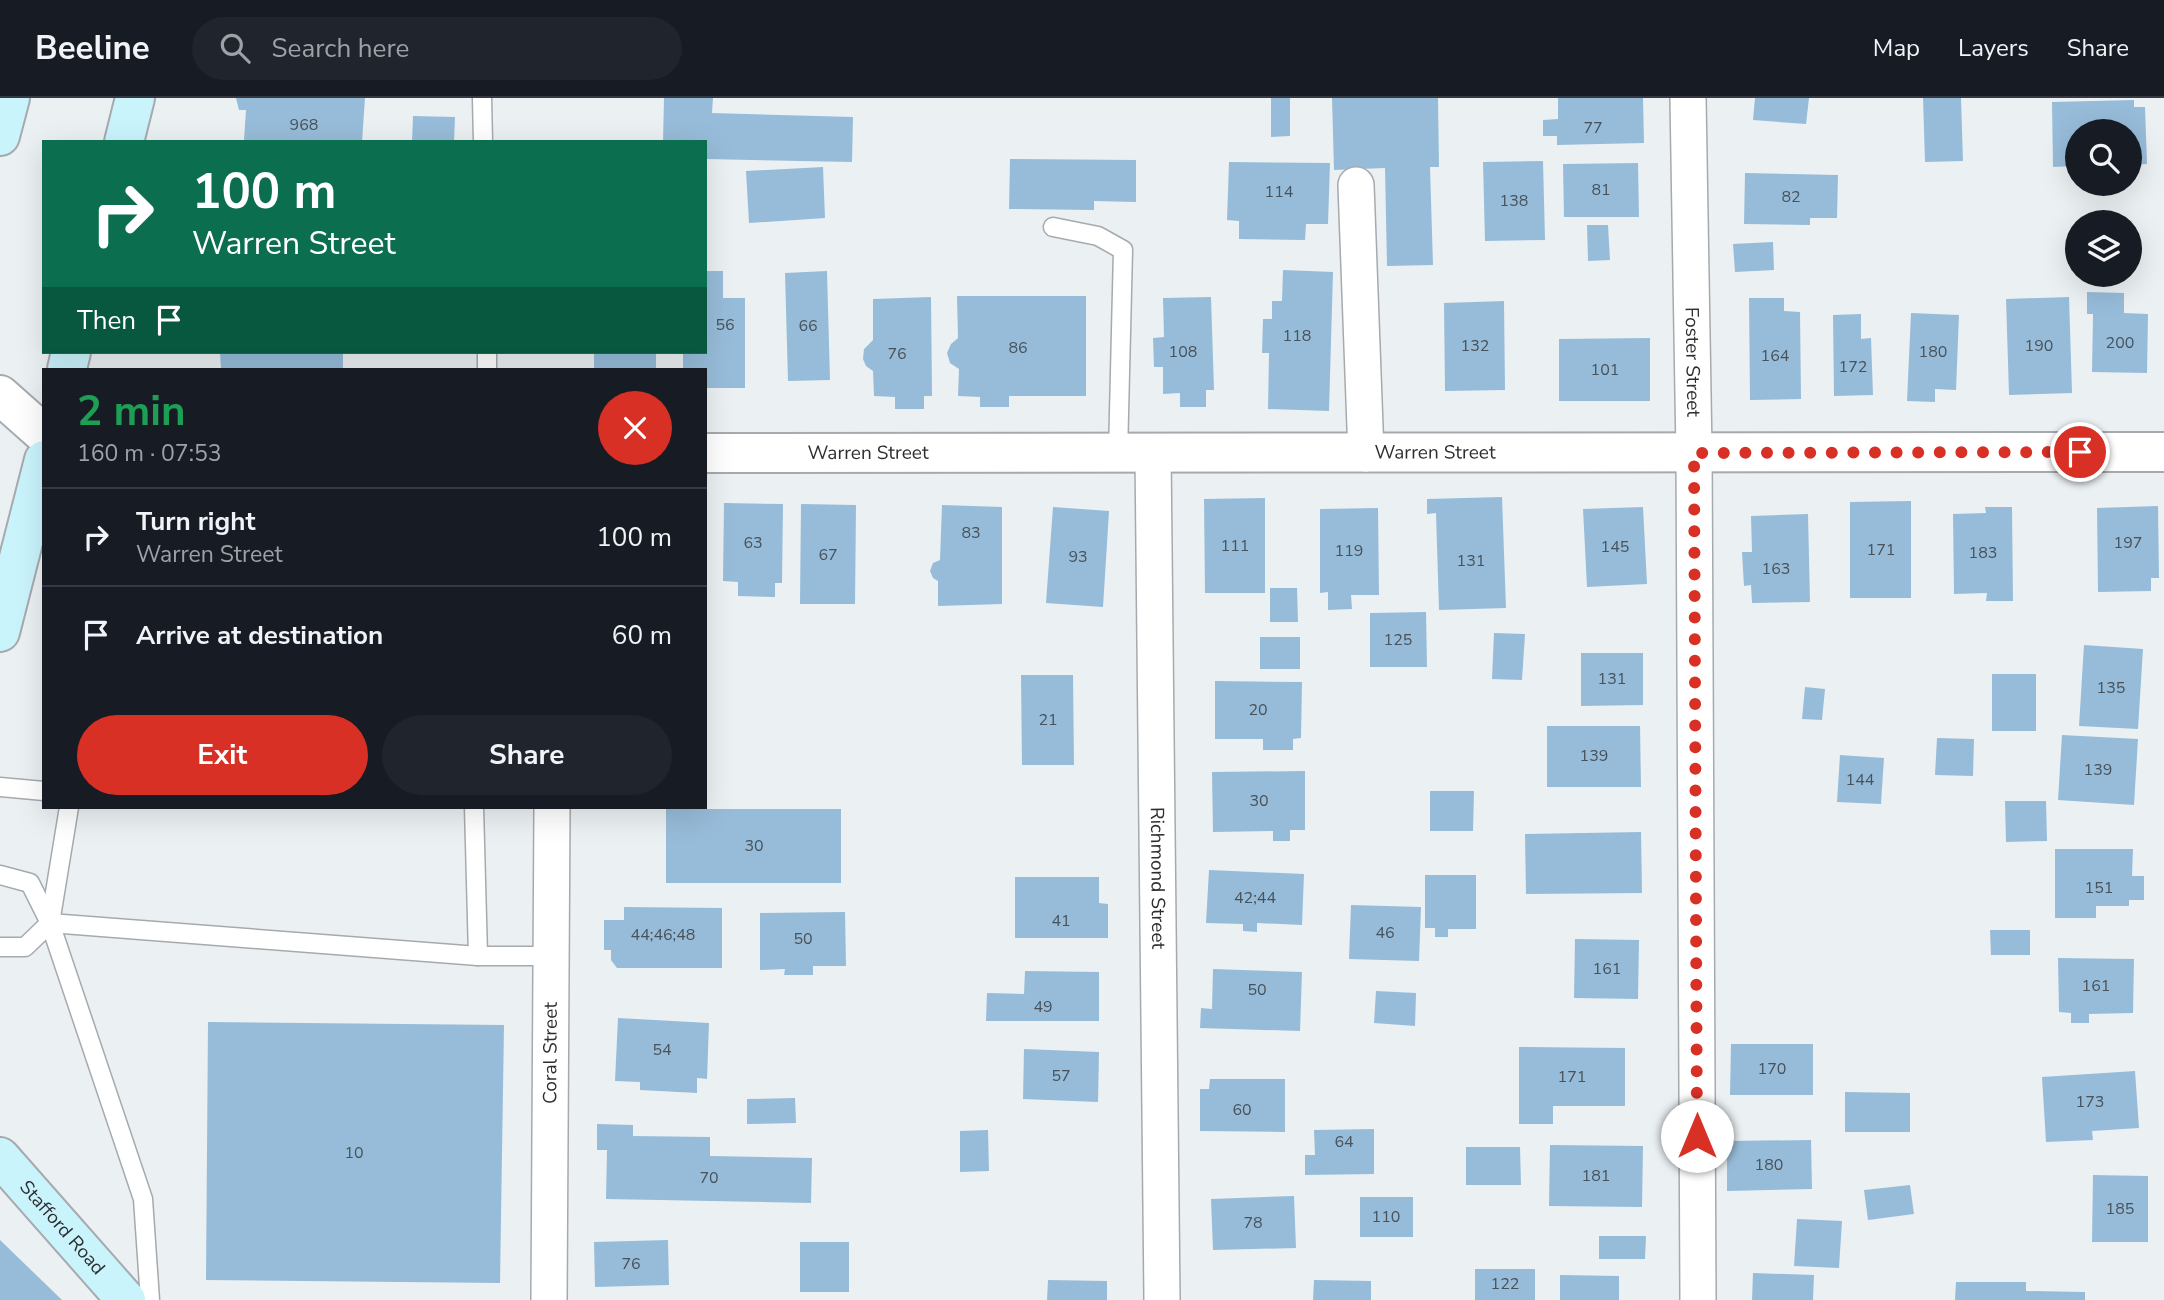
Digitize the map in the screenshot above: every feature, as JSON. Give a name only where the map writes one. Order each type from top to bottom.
[{"type":"main road","points":[[0,136],[10,98]]},
{"type":"main road","points":[[124,140],[135,98]]},
{"type":"main road","points":[[0,632],[42,468]]},
{"type":"main road","name":"Stafford Road","points":[[0,1157],[126,1300]]},
{"type":"street","name":"Foster Street","points":[[1688,98],[1694,453],[1698,1300]]},
{"type":"street","points":[[1356,185],[1366,454]]},
{"type":"street","points":[[0,395],[42,432]]},
{"type":"street","name":"Warren Street","points":[[707,453],[2164,452]]},
{"type":"street","name":"Richmond Street","points":[[1135,454],[1162,1300]]},
{"type":"street","name":"Coral Street","points":[[549,1300],[552,809]]},
{"type":"lane","points":[[482,98],[483,140]]},
{"type":"lane","points":[[1054,227],[1098,236],[1123,250],[1135,454]]},
{"type":"lane","points":[[0,787],[42,791]]},
{"type":"lane","points":[[0,947],[25,947],[50,923],[69,809]]},
{"type":"lane","points":[[474,809],[478,956]]},
{"type":"lane","points":[[0,874],[30,883],[50,923],[144,1199],[150,1300]]},
{"type":"lane","points":[[50,923],[478,956],[551,956]]},
{"type":"building","points":[[236,98],[365,98],[362,140],[244,140],[246,110],[239,110]]},
{"type":"building","points":[[664,98],[713,98],[712,113],[853,117],[852,162],[707,159],[707,140],[663,140]]},
{"type":"building","points":[[1271,98],[1290,98],[1290,136],[1271,137]]},
{"type":"building","points":[[1332,98],[1438,98],[1439,167],[1430,167],[1433,265],[1387,266],[1385,168],[1334,170]]},
{"type":"building","points":[[1558,98],[1643,98],[1644,143],[1557,145],[1557,136],[1543,136],[1543,120],[1558,119]]},
{"type":"building","points":[[1755,98],[1809,98],[1806,124],[1753,120]]},
{"type":"building","points":[[1923,98],[1961,98],[1963,161],[1925,162]]},
{"type":"building","points":[[2134,100],[2134,107],[2145,107],[2147,164],[2142,164],[2142,119],[2065,119],[2065,166],[2053,167],[2052,102]]},
{"type":"building","points":[[413,116],[455,117],[454,140],[412,140]]},
{"type":"building","points":[[1010,159],[1136,160],[1136,202],[1094,201],[1094,210],[1009,209]]},
{"type":"building","points":[[1543,161],[1545,240],[1485,241],[1483,162]]},
{"type":"building","points":[[1229,162],[1330,163],[1328,224],[1306,224],[1305,240],[1239,239],[1239,221],[1227,220]]},
{"type":"building","points":[[1638,163],[1639,217],[1564,217],[1563,164]]},
{"type":"building","points":[[823,167],[825,218],[749,223],[746,171]]},
{"type":"building","points":[[1745,173],[1838,175],[1837,218],[1810,218],[1810,225],[1744,224]]},
{"type":"building","points":[[1587,225],[1608,225],[1610,260],[1588,261]]},
{"type":"building","points":[[1773,242],[1774,270],[1735,272],[1733,244]]},
{"type":"building","points":[[1283,270],[1333,272],[1329,411],[1268,409],[1269,353],[1262,353],[1263,319],[1272,319],[1272,301],[1282,301]]},
{"type":"building","points":[[707,271],[723,271],[723,298],[745,298],[745,388],[707,388],[707,368],[683,368],[683,354],[707,354]]},
{"type":"building","points":[[827,271],[830,380],[788,381],[785,273]]},
{"type":"building","points":[[2087,292],[2124,293],[2124,313],[2148,314],[2147,373],[2092,372],[2093,314],[2087,314]]},
{"type":"building","points":[[957,296],[1086,296],[1086,396],[1009,396],[1009,407],[980,407],[980,397],[958,396],[959,369],[950,363],[947,353],[958,338]]},
{"type":"building","points":[[931,297],[932,396],[924,396],[924,409],[895,409],[895,397],[874,396],[873,371],[866,366],[863,359],[864,349],[873,340],[873,299]]},
{"type":"building","points":[[1211,297],[1214,390],[1206,390],[1206,407],[1180,407],[1180,393],[1163,394],[1163,367],[1154,367],[1153,338],[1164,337],[1163,298]]},
{"type":"building","points":[[2069,297],[2072,393],[2009,395],[2006,299]]},
{"type":"building","points":[[1749,298],[1784,298],[1784,311],[1800,312],[1801,399],[1750,400]]},
{"type":"building","points":[[1504,301],[1505,390],[1445,391],[1444,303]]},
{"type":"building","points":[[1911,313],[1959,315],[1956,390],[1935,389],[1935,402],[1907,401]]},
{"type":"building","points":[[1861,314],[1861,339],[1871,338],[1873,395],[1834,396],[1833,315]]},
{"type":"building","points":[[1650,338],[1650,401],[1559,401],[1559,339]]},
{"type":"building","points":[[220,354],[343,354],[343,368],[221,368]]},
{"type":"building","points":[[594,354],[656,354],[656,368],[594,368]]},
{"type":"building","points":[[1502,497],[1506,608],[1439,610],[1436,513],[1427,514],[1427,499]]},
{"type":"building","points":[[1265,498],[1265,593],[1205,593],[1204,499]]},
{"type":"building","points":[[1911,501],[1911,598],[1850,598],[1850,502]]},
{"type":"building","points":[[724,503],[783,504],[782,583],[775,583],[775,597],[738,596],[738,582],[723,581]]},
{"type":"building","points":[[801,504],[856,505],[855,604],[800,604]]},
{"type":"building","points":[[942,505],[1002,507],[1002,604],[938,606],[938,581],[930,571],[933,563],[940,560]]},
{"type":"building","points":[[2158,506],[2159,578],[2151,578],[2151,591],[2098,592],[2097,508]]},
{"type":"building","points":[[1053,507],[1109,511],[1103,607],[1046,603]]},
{"type":"building","points":[[1643,507],[1647,584],[1587,587],[1583,509]]},
{"type":"building","points":[[1985,507],[2012,507],[2013,601],[1986,601],[1987,593],[1954,594],[1953,514],[1986,513]]},
{"type":"building","points":[[1378,508],[1379,595],[1351,595],[1352,609],[1328,610],[1328,592],[1320,593],[1320,509]]},
{"type":"building","points":[[1808,514],[1810,602],[1752,603],[1751,585],[1744,586],[1742,552],[1752,552],[1751,516]]},
{"type":"building","points":[[1270,588],[1297,588],[1298,622],[1270,622]]},
{"type":"building","points":[[1426,612],[1427,667],[1370,667],[1370,613]]},
{"type":"building","points":[[1494,633],[1525,634],[1522,680],[1492,679]]},
{"type":"building","points":[[1260,637],[1300,637],[1300,669],[1260,669]]},
{"type":"building","points":[[2084,645],[2143,649],[2138,729],[2079,726]]},
{"type":"building","points":[[1581,653],[1643,653],[1643,705],[1581,706]]},
{"type":"building","points":[[1992,674],[2036,674],[2036,731],[1992,731]]},
{"type":"building","points":[[1021,675],[1073,675],[1074,765],[1022,765]]},
{"type":"building","points":[[1215,681],[1302,682],[1301,738],[1293,739],[1293,750],[1263,750],[1263,739],[1215,739]]},
{"type":"building","points":[[1805,687],[1825,689],[1822,720],[1802,719]]},
{"type":"building","points":[[1547,726],[1640,726],[1641,787],[1547,787]]},
{"type":"building","points":[[2062,735],[2138,739],[2134,805],[2058,800]]},
{"type":"building","points":[[1937,738],[1974,739],[1973,776],[1935,775]]},
{"type":"building","points":[[1840,755],[1884,758],[1881,804],[1837,802]]},
{"type":"building","points":[[1305,771],[1305,830],[1290,830],[1290,841],[1273,841],[1273,831],[1213,832],[1212,772]]},
{"type":"building","points":[[1430,791],[1474,791],[1473,831],[1430,831]]},
{"type":"building","points":[[2005,801],[2046,801],[2047,841],[2006,842]]},
{"type":"building","points":[[666,809],[841,809],[841,883],[666,883]]},
{"type":"building","points":[[1641,832],[1642,893],[1526,894],[1525,834]]},
{"type":"building","points":[[2055,849],[2133,849],[2132,876],[2144,876],[2144,900],[2129,900],[2129,906],[2096,906],[2096,918],[2055,918]]},
{"type":"building","points":[[1209,870],[1304,874],[1302,925],[1257,923],[1257,932],[1243,931],[1243,924],[1206,923]]},
{"type":"building","points":[[1425,875],[1476,875],[1476,929],[1448,929],[1448,937],[1435,937],[1435,928],[1425,928]]},
{"type":"building","points":[[1015,877],[1099,877],[1099,903],[1108,904],[1108,938],[1015,938]]},
{"type":"building","points":[[1351,905],[1421,907],[1419,961],[1349,959]]},
{"type":"building","points":[[624,907],[722,908],[722,968],[617,968],[611,960],[611,950],[604,950],[604,920],[624,920]]},
{"type":"building","points":[[845,912],[846,966],[813,966],[813,975],[784,975],[785,969],[760,970],[760,913]]},
{"type":"building","points":[[1990,930],[2030,930],[2030,955],[1991,955]]},
{"type":"building","points":[[1575,939],[1639,940],[1638,999],[1574,998]]},
{"type":"building","points":[[2058,958],[2134,959],[2133,1013],[2089,1014],[2089,1023],[2071,1023],[2071,1013],[2059,1012]]},
{"type":"building","points":[[1213,969],[1302,972],[1300,1031],[1200,1028],[1201,1008],[1212,1009]]},
{"type":"building","points":[[1025,971],[1099,972],[1099,1021],[986,1021],[987,993],[1024,994]]},
{"type":"building","points":[[1376,991],[1416,993],[1415,1026],[1374,1023]]},
{"type":"building","points":[[618,1018],[709,1023],[707,1079],[697,1078],[697,1093],[640,1090],[640,1082],[615,1081]]},
{"type":"building","points":[[208,1022],[504,1025],[500,1283],[206,1280]]},
{"type":"building","points":[[1731,1044],[1813,1044],[1813,1095],[1730,1095]]},
{"type":"building","points":[[1519,1047],[1625,1048],[1625,1106],[1553,1106],[1553,1124],[1519,1124]]},
{"type":"building","points":[[1024,1049],[1099,1052],[1098,1102],[1023,1099]]},
{"type":"building","points":[[2135,1071],[2139,1128],[2092,1131],[2093,1140],[2046,1142],[2042,1077]]},
{"type":"building","points":[[1210,1079],[1285,1079],[1285,1132],[1200,1131],[1200,1089],[1209,1089]]},
{"type":"building","points":[[1845,1092],[1910,1093],[1910,1132],[1845,1132]]},
{"type":"building","points":[[795,1098],[796,1123],[747,1124],[747,1099]]},
{"type":"building","points":[[597,1124],[633,1125],[633,1136],[710,1137],[710,1156],[812,1158],[811,1203],[606,1199],[607,1150],[597,1150]]},
{"type":"building","points":[[1374,1129],[1374,1174],[1305,1175],[1305,1155],[1315,1155],[1314,1130]]},
{"type":"building","points":[[988,1130],[989,1171],[960,1172],[960,1131]]},
{"type":"building","points":[[1811,1140],[1812,1189],[1727,1191],[1727,1141]]},
{"type":"building","points":[[1550,1145],[1643,1146],[1642,1207],[1549,1206]]},
{"type":"building","points":[[1466,1147],[1520,1147],[1521,1185],[1466,1185]]},
{"type":"building","points":[[2093,1175],[2148,1176],[2148,1242],[2092,1242]]},
{"type":"building","points":[[1910,1185],[1914,1214],[1868,1220],[1864,1190]]},
{"type":"building","points":[[1294,1196],[1296,1248],[1213,1250],[1211,1199]]},
{"type":"building","points":[[1360,1197],[1413,1197],[1413,1237],[1360,1237]]},
{"type":"building","points":[[1797,1219],[1842,1221],[1839,1268],[1794,1266]]},
{"type":"building","points":[[1599,1236],[1646,1236],[1645,1259],[1599,1259]]},
{"type":"building","points":[[0,1240],[62,1300],[0,1300]]},
{"type":"building","points":[[668,1240],[669,1285],[595,1287],[594,1242]]},
{"type":"building","points":[[800,1242],[849,1242],[849,1292],[800,1292]]},
{"type":"building","points":[[1475,1269],[1535,1269],[1535,1300],[1475,1300]]},
{"type":"building","points":[[1753,1273],[1814,1275],[1813,1300],[1752,1300]]},
{"type":"building","points":[[1560,1275],[1619,1276],[1619,1300],[1560,1300]]},
{"type":"building","points":[[1048,1280],[1107,1281],[1107,1300],[1047,1300]]},
{"type":"building","points":[[1314,1280],[1371,1281],[1371,1300],[1313,1300]]},
{"type":"building","points":[[1956,1282],[2026,1282],[2026,1291],[2085,1292],[2085,1300],[1955,1300]]},
{"type":"route","points":[[1697,1136],[1694,453],[2080,452]]}]
